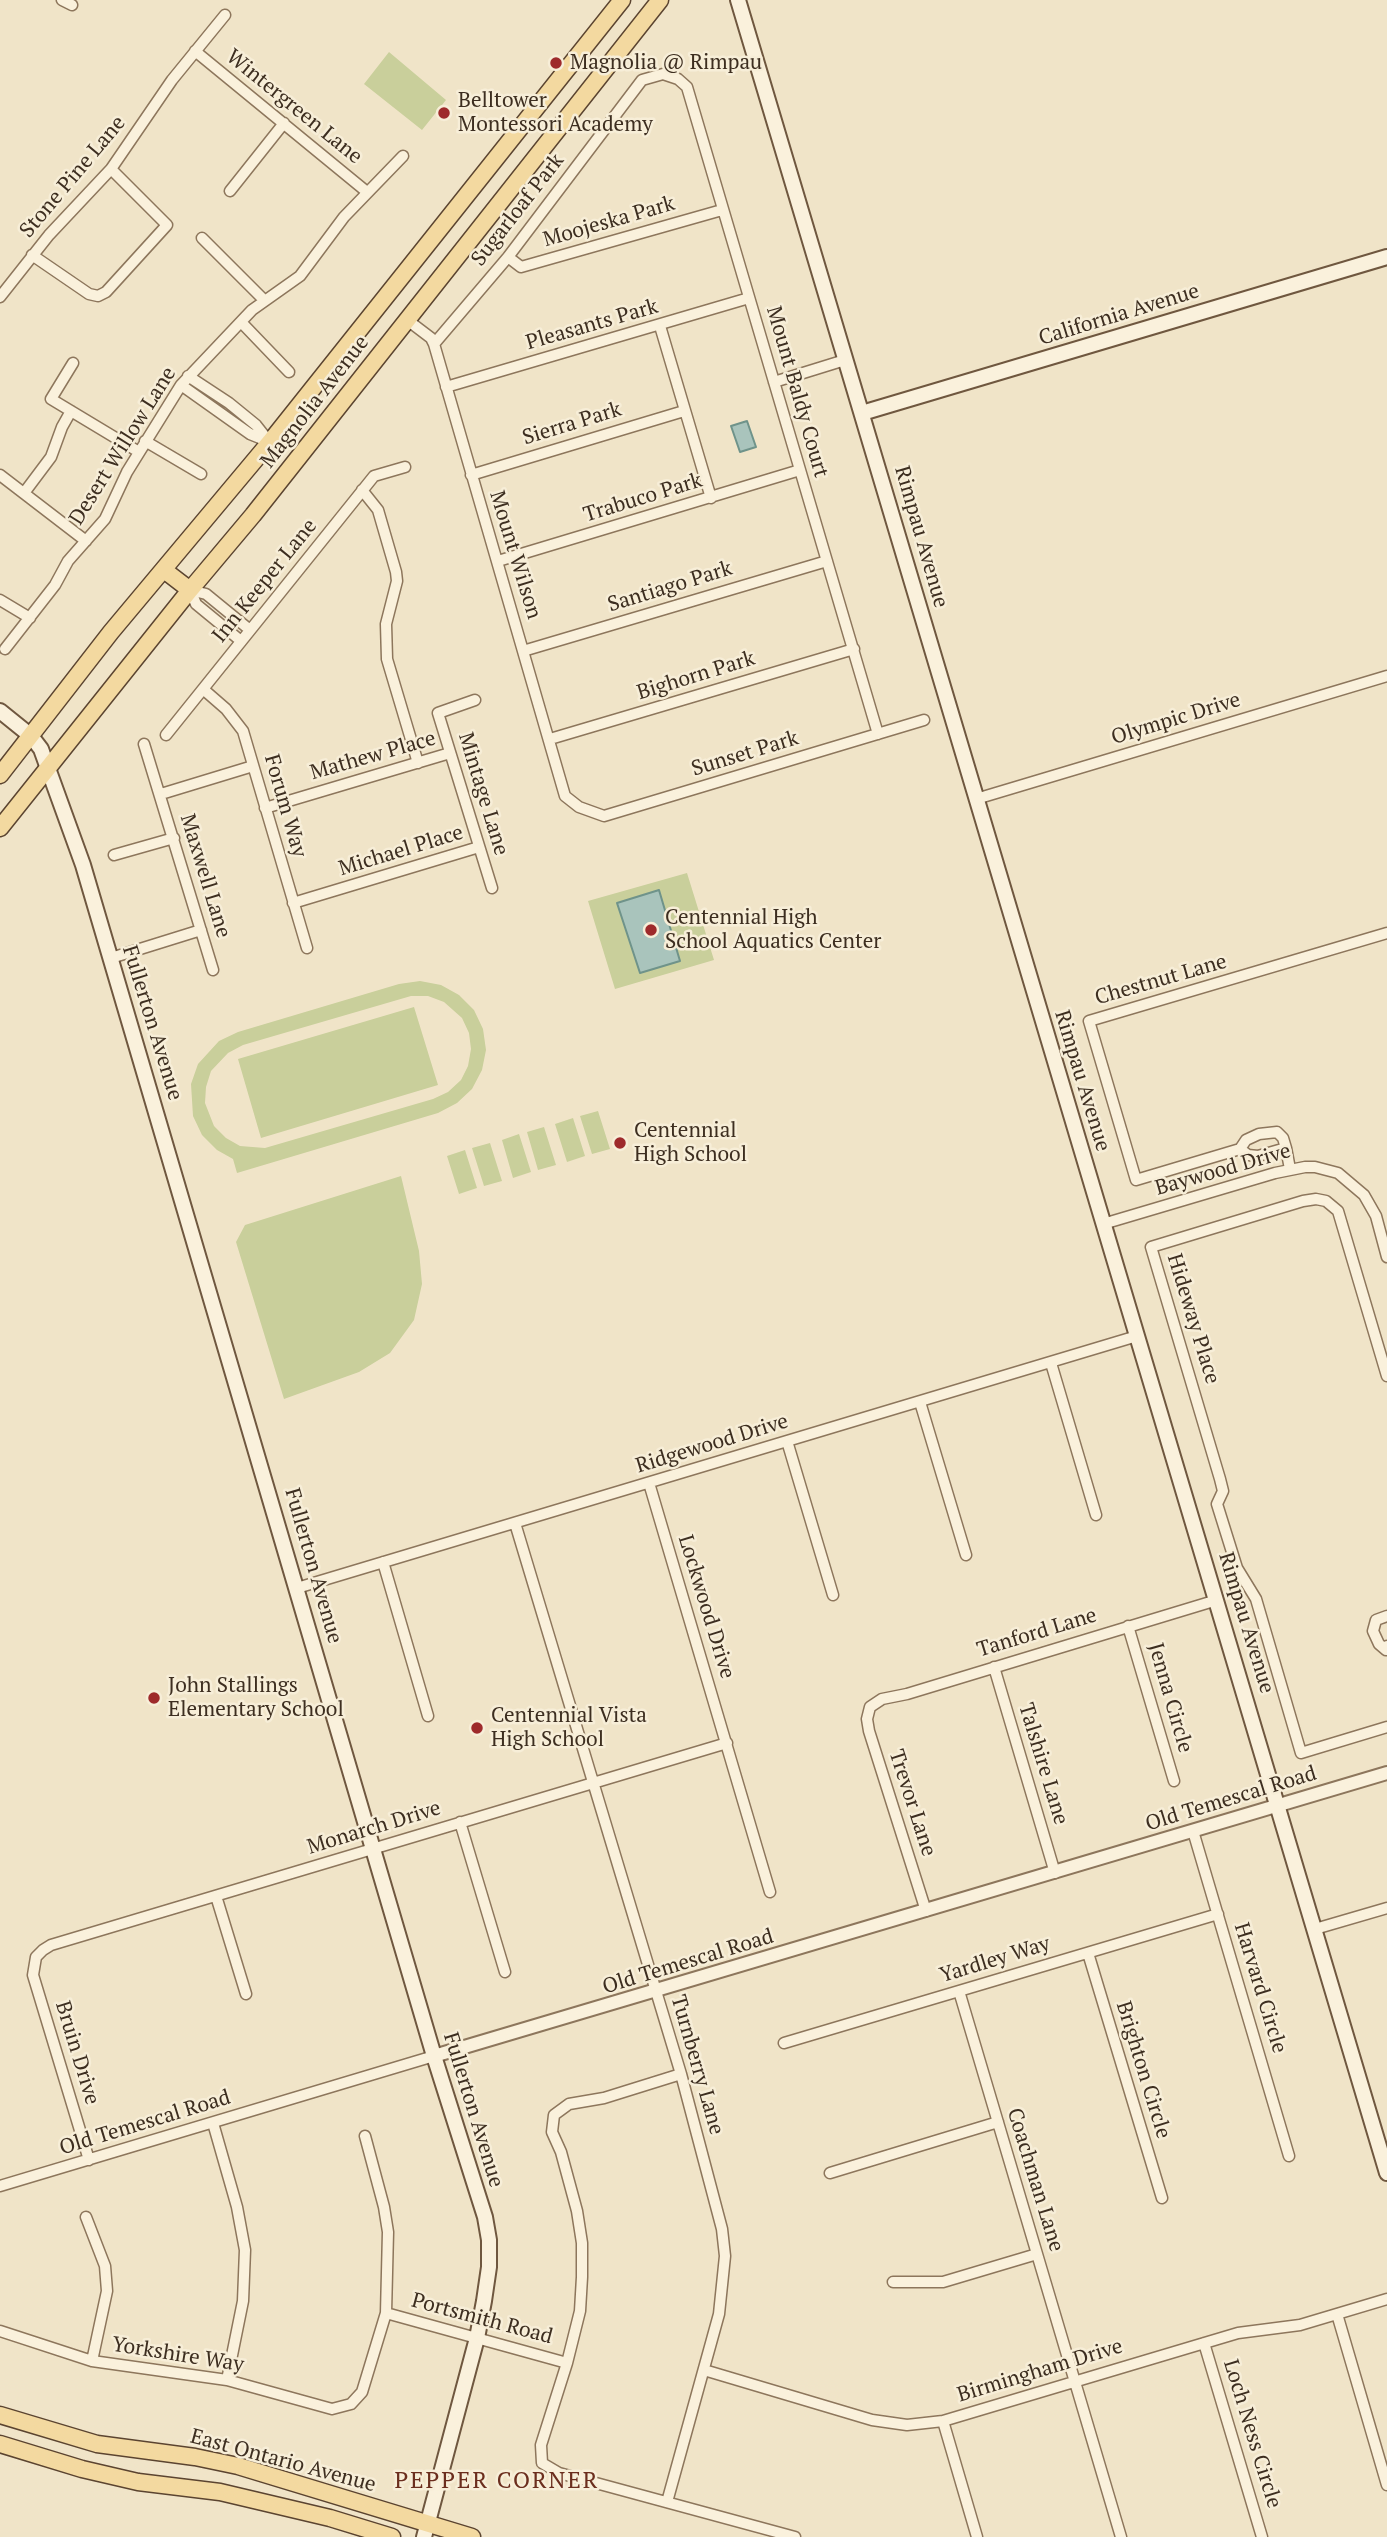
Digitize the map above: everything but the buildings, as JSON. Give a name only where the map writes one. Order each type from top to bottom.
[{"type":"main road","name":"Magnolia Avenue","points":[[0,775],[111,632],[270,442],[622,0]]},
{"type":"main road","name":"Magnolia Avenue","points":[[0,828],[660,0]]},
{"type":"main road","name":"Rimpau Avenue","points":[[738,0],[1387,2173]]},
{"type":"main road","points":[[548,95],[573,112]]},
{"type":"main road","name":"California Avenue","points":[[862,413],[1387,257]]},
{"type":"main road","points":[[270,442],[295,461]]},
{"type":"main road","points":[[164,570],[190,590]]},
{"type":"main road","name":"Fullerton Avenue","points":[[0,711],[31,736],[49,766],[111,958],[434,2056],[485,2217],[489,2240],[488,2272],[477,2338],[425,2530]]},
{"type":"main road","name":"East Ontario Avenue","points":[[0,2415],[97,2444],[195,2457],[238,2466],[425,2530],[472,2537]]},
{"type":"main road","name":"East Ontario Avenue","points":[[0,2444],[82,2469],[138,2482],[220,2492],[330,2518],[393,2537]]},
{"type":"street","points":[[62,0],[72,5]]},
{"type":"street","name":"Stone Pine Lane","points":[[0,298],[33,255],[111,169],[172,80],[225,15]]},
{"type":"street","name":"Wintergreen Lane","points":[[195,51],[367,192]]},
{"type":"street","name":"Mount Baldy Court","points":[[663,74],[678,79],[687,87],[878,734]]},
{"type":"street","name":"Sugarloaf Park","points":[[434,344],[508,257],[642,80],[663,74]]},
{"type":"street","points":[[230,191],[284,124]]},
{"type":"street","name":"Desert Willow Lane","points":[[5,649],[55,585],[68,561],[105,519],[145,441],[188,376],[264,300],[300,276],[344,217],[403,156]]},
{"type":"street","points":[[33,255],[89,294],[98,296],[106,292],[167,225],[111,169]]},
{"type":"street","name":"Moojeska Park","points":[[508,257],[521,267],[722,209]]},
{"type":"street","points":[[202,238],[264,300]]},
{"type":"street","name":"Pleasants Park","points":[[446,387],[749,298]]},
{"type":"street","points":[[406,319],[431,338],[434,344]]},
{"type":"street","points":[[241,322],[289,372]]},
{"type":"street","points":[[660,326],[711,498]]},
{"type":"street","name":"Mount Wilson","points":[[434,344],[565,796],[579,807]]},
{"type":"street","points":[[774,382],[845,360]]},
{"type":"street","points":[[73,363],[51,399],[139,452]]},
{"type":"street","points":[[188,376],[229,403],[256,425],[270,442]]},
{"type":"street","points":[[181,385],[250,434],[270,442]]},
{"type":"street","points":[[24,493],[51,457],[71,411]]},
{"type":"street","name":"Sierra Park","points":[[471,475],[684,411]]},
{"type":"street","points":[[145,441],[201,474]]},
{"type":"street","name":"Inn Keeper Lane","points":[[166,735],[374,476],[405,467]]},
{"type":"street","name":"Trabuco Park","points":[[498,561],[800,470]]},
{"type":"street","points":[[0,475],[86,541]]},
{"type":"street","points":[[362,490],[378,510],[396,572],[397,582],[386,624],[387,659],[418,763]]},
{"type":"street","name":"Santiago Park","points":[[523,651],[827,561]]},
{"type":"street","points":[[190,590],[206,594],[250,630]]},
{"type":"street","points":[[190,590],[196,604],[241,641]]},
{"type":"street","points":[[0,600],[30,618]]},
{"type":"street","name":"Bighorn Park","points":[[550,739],[854,649]]},
{"type":"street","name":"Olympic Drive","points":[[976,799],[1387,676]]},
{"type":"street","name":"Forum Way","points":[[203,689],[235,719],[243,731],[307,948]]},
{"type":"street","name":"Mintage Lane","points":[[475,700],[438,713],[492,888]]},
{"type":"street","name":"Sunset Park","points":[[579,807],[604,816],[924,720]]},
{"type":"street","points":[[144,744],[161,794],[253,766]]},
{"type":"street","name":"Mathew Place","points":[[265,808],[450,753]]},
{"type":"street","name":"Maxwell Lane","points":[[161,794],[214,970]]},
{"type":"street","points":[[114,855],[174,838]]},
{"type":"street","name":"Michael Place","points":[[293,903],[479,847]]},
{"type":"street","points":[[111,958],[201,930]]},
{"type":"street","name":"Chestnut Lane","points":[[1240,1149],[1248,1155],[1258,1156],[1286,1148],[1278,1132],[1270,1132],[1246,1140],[1240,1149],[1136,1180],[1089,1021],[1387,933]]},
{"type":"street","points":[[1286,1148],[1290,1169]]},
{"type":"street","name":"Baywood Drive","points":[[1103,1224],[1290,1169],[1326,1169],[1338,1173],[1356,1186],[1370,1203],[1386,1251]]},
{"type":"street","name":"Hideway Place","points":[[1387,1376],[1338,1211],[1326,1201],[1316,1199],[1303,1202],[1151,1247],[1220,1479],[1223,1491],[1217,1504],[1237,1568],[1256,1599],[1301,1753],[1387,1727]]},
{"type":"street","name":"Ridgewood Drive","points":[[297,1588],[1137,1336]]},
{"type":"street","points":[[1051,1363],[1096,1515]]},
{"type":"street","points":[[920,1402],[966,1555]]},
{"type":"street","points":[[787,1441],[833,1595]]},
{"type":"street","name":"Lockwood Drive","points":[[649,1483],[770,1892]]},
{"type":"street","name":"Turnberry Lane","points":[[515,1522],[681,2074],[716,2202],[725,2256],[719,2314],[667,2502]]},
{"type":"street","points":[[383,1562],[428,1716]]},
{"type":"street","name":"Tanford Lane","points":[[870,1707],[882,1699],[907,1694],[1217,1601]]},
{"type":"street","points":[[1387,1616],[1376,1620],[1373,1631],[1379,1644],[1387,1651]]},
{"type":"street","name":"Jenna Circle","points":[[1128,1626],[1174,1781]]},
{"type":"street","name":"Talshire Lane","points":[[994,1667],[1055,1872]]},
{"type":"street","name":"Trevor Lane","points":[[870,1707],[867,1719],[869,1731],[926,1911]]},
{"type":"street","name":"Monarch Drive","points":[[36,1957],[51,1945],[726,1743]]},
{"type":"street","name":"Old Temescal Road","points":[[0,2186],[1387,1773]]},
{"type":"street","points":[[460,1822],[505,1972]]},
{"type":"street","name":"Harvard Circle","points":[[1193,1831],[1289,2156]]},
{"type":"street","points":[[216,1896],[246,1994]]},
{"type":"street","points":[[1315,1929],[1387,1908]]},
{"type":"street","name":"Yardley Way","points":[[784,2043],[1218,1914]]},
{"type":"street","name":"Brighton Circle","points":[[1088,1952],[1162,2198]]},
{"type":"street","name":"Bruin Drive","points":[[36,1957],[33,1975],[89,2160]]},
{"type":"street","name":"Coachman Lane","points":[[959,1991],[1121,2537]]},
{"type":"street","points":[[681,2074],[604,2098],[569,2104],[554,2115],[552,2132],[561,2152],[577,2211],[582,2243],[580,2311],[568,2363],[541,2445],[542,2463],[559,2473],[795,2537]]},
{"type":"street","points":[[830,2173],[998,2122]]},
{"type":"street","points":[[213,2123],[237,2207],[245,2250],[243,2301],[226,2380]]},
{"type":"street","points":[[365,2136],[388,2232],[386,2313]]},
{"type":"street","points":[[86,2217],[105,2266],[107,2291],[92,2361]]},
{"type":"street","points":[[893,2282],[943,2281],[1037,2254]]},
{"type":"street","name":"Birmingham Drive","points":[[704,2370],[872,2420],[907,2425],[943,2421],[1238,2333],[1300,2325],[1387,2299]]},
{"type":"street","name":"Portsmith Road","points":[[386,2313],[568,2363]]},
{"type":"street","name":"Yorkshire Way","points":[[0,2331],[92,2361],[226,2380],[332,2409],[351,2404],[362,2392],[386,2313]]},
{"type":"street","points":[[1337,2314],[1387,2485]]},
{"type":"street","name":"Loch Ness Circle","points":[[1204,2343],[1262,2537]]},
{"type":"street","points":[[943,2421],[977,2537]]},
{"type":"green space","points":[[389,52],[446,100],[422,130],[364,84]]},
{"type":"green space","name":"Centennial High School Aquatics Center","points":[[687,873],[714,960],[615,989],[588,901]]},
{"type":"green space","points":[[420,981],[441,985],[459,995],[474,1010],[483,1029],[486,1050],[482,1070],[472,1089],[457,1103],[438,1113],[237,1173],[233,1159],[217,1150],[202,1135],[193,1116],[191,1084],[198,1064],[219,1041],[238,1032],[399,984]],"holes":[[[411,996],[428,996],[444,1002],[462,1018],[469,1033],[471,1049],[468,1066],[461,1080],[448,1092],[433,1099],[265,1148],[240,1146],[226,1138],[214,1126],[205,1103],[206,1087],[211,1071],[228,1053],[243,1045]]]},
{"type":"green space","points":[[414,1007],[438,1085],[261,1138],[238,1059]]},
{"type":"green space","points":[[598,1111],[610,1149],[592,1154],[580,1116]]},
{"type":"green space","points":[[573,1118],[585,1156],[567,1162],[555,1124]]},
{"type":"green space","points":[[544,1127],[556,1165],[538,1170],[527,1132]]},
{"type":"green space","points":[[519,1134],[531,1172],[513,1178],[502,1140]]},
{"type":"green space","points":[[490,1143],[502,1181],[484,1186],[472,1148]]},
{"type":"green space","points":[[465,1150],[477,1188],[459,1194],[447,1156]]},
{"type":"green space","points":[[401,1176],[419,1251],[422,1284],[414,1320],[390,1353],[359,1372],[284,1399],[236,1242],[245,1225]]},
{"type":"water","points":[[747,421],[756,447],[740,452],[731,426]]},
{"type":"water","points":[[659,890],[680,961],[640,973],[617,903]]},
{"type":"place","name":"Magnolia @ Rimpau","points":[[556,63]]},
{"type":"place","name":"Belltower Montessori Academy","points":[[444,113]]},
{"type":"place","name":"Centennial High School Aquatics Center","points":[[651,930]]},
{"type":"place","name":"Centennial High School","points":[[620,1143]]},
{"type":"place","name":"John Stallings Elementary School","points":[[154,1698]]},
{"type":"place","name":"Centennial Vista High School","points":[[477,1728]]},
{"type":"district","name":"PEPPER CORNER","points":[[497,2481]]}]
